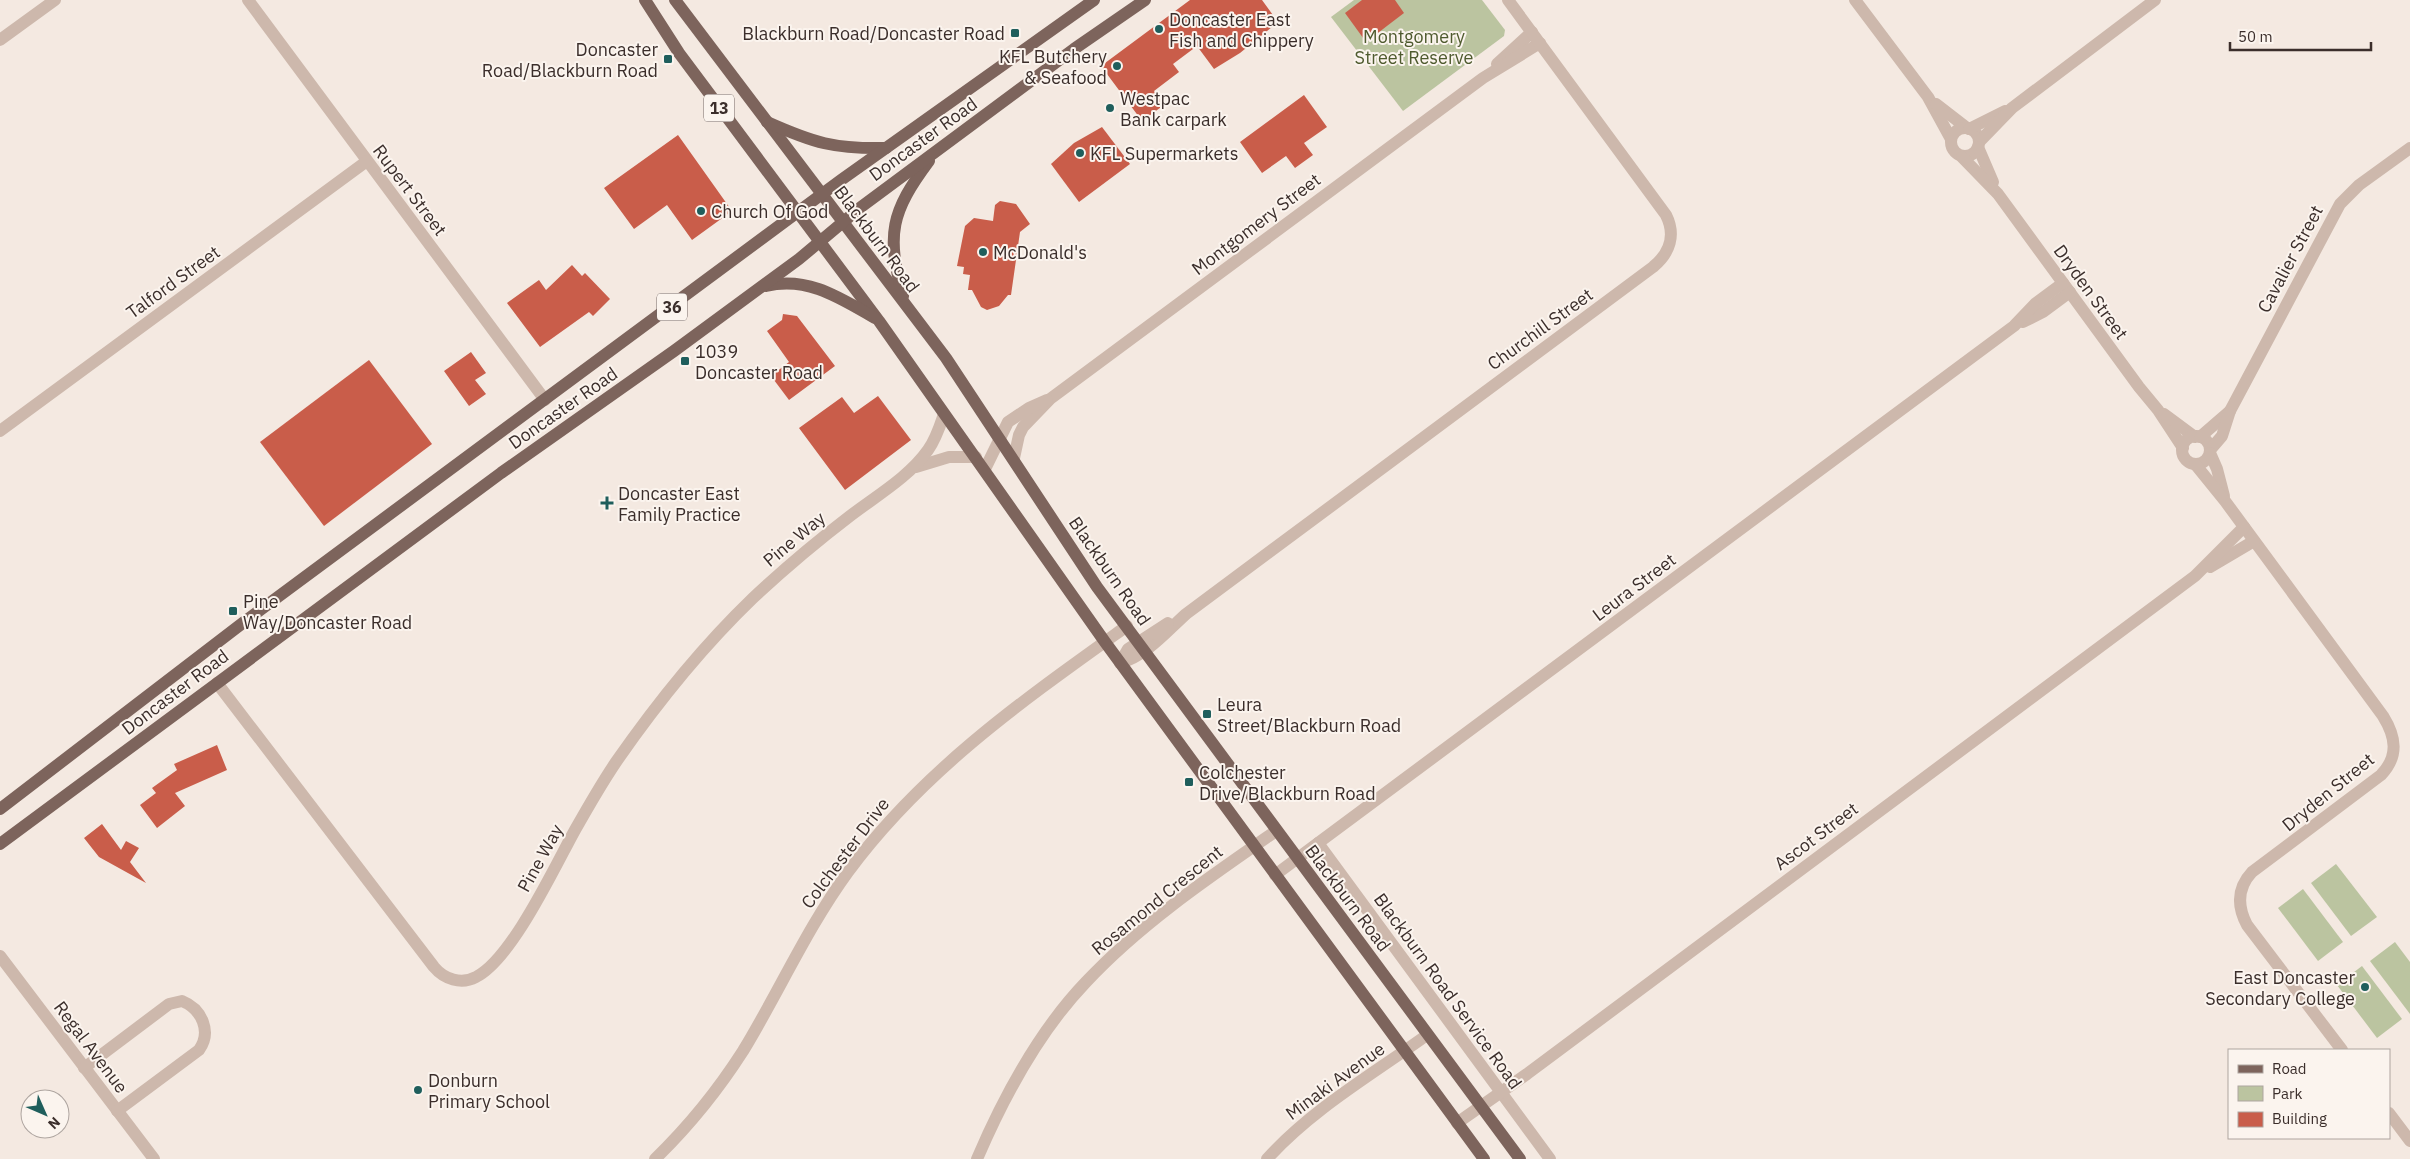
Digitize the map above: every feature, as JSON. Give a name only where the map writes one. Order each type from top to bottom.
[{"type":"main road","name":"13","points":[[645,0],[679,53],[879,321],[1120,663],[1484,1159]]},
{"type":"main road","name":"Blackburn Road","points":[[675,0],[946,358],[1014,458],[1066,540],[1127,626],[1276,831],[1520,1159]]},
{"type":"main road","name":"Doncaster Road","points":[[0,809],[214,645],[821,195],[1094,0]]},
{"type":"main road","name":"Doncaster Road","points":[[0,844],[501,473],[761,287],[820,242],[842,221],[1145,0]]},
{"type":"main road","points":[[767,122],[810,141],[829,146],[855,149],[886,148]]},
{"type":"main road","points":[[905,304],[895,267],[893,246],[896,219],[910,187],[936,151]]},
{"type":"main road","points":[[761,287],[782,282],[815,286],[839,297],[879,321]]},
{"type":"street","points":[[0,40],[55,0]]},
{"type":"street","name":"Rupert Street","points":[[248,0],[545,400]]},
{"type":"street","name":"Churchill Street","points":[[1120,663],[1135,658],[1142,646],[1653,267],[1667,253],[1672,234],[1666,215],[1508,0]]},
{"type":"street","points":[[1855,0],[1928,97],[1951,139],[1952,148],[1962,156],[1972,155],[2012,108],[2155,0]]},
{"type":"street","name":"Montgomery Street","points":[[1483,78],[1532,32]]},
{"type":"street","name":"Montgomery Street","points":[[1014,458],[1018,435],[1023,427],[1050,399],[1483,78],[1540,44]]},
{"type":"street","points":[[1928,97],[1976,134],[1979,145]]},
{"type":"street","points":[[1951,139],[1957,131],[2012,108]]},
{"type":"street","name":"Dryden Street","points":[[1979,145],[1998,194]]},
{"type":"street","name":"Cavalier Street","points":[[2210,452],[2222,436],[2230,411],[2340,204],[2359,185],[2410,148]]},
{"type":"street","name":"Dryden Street","points":[[1962,156],[1998,194],[2158,410],[2183,448]]},
{"type":"street","name":"Talford Street","points":[[0,431],[367,161]]},
{"type":"street","name":"Leura Street","points":[[1275,875],[2014,326],[2036,303],[2066,288]]},
{"type":"street","name":"Montgomery Street","points":[[985,469],[1008,422],[1029,408],[1050,399]]},
{"type":"street","name":"Dryden Street","points":[[2158,410],[2197,437]]},
{"type":"street","name":"Cavalier Street","points":[[2197,437],[2230,411]]},
{"type":"street","name":"Pine Way","points":[[217,682],[434,967],[450,979],[471,979],[485,970],[511,940],[537,901],[575,830],[611,770],[683,672],[731,620],[792,562],[914,468],[934,441],[944,414]]},
{"type":"street","points":[[2197,437],[2207,442],[2210,452],[2206,460],[2196,464],[2184,457],[2183,448],[2187,440],[2197,437]]},
{"type":"street","name":"Dryden Street","points":[[2210,452],[2217,469],[2225,501]]},
{"type":"street","name":"Pine Way","points":[[914,468],[938,459],[976,457]]},
{"type":"street","name":"Dryden Street","points":[[2196,464],[2383,716],[2390,727],[2394,741],[2390,763],[2381,775],[2252,872],[2246,878],[2240,893],[2240,908],[2247,925],[2341,1049]]},
{"type":"street","name":"Ascot Street","points":[[2195,576],[2244,527]]},
{"type":"street","name":"Ascot Street","points":[[1457,1123],[2195,576],[2254,541]]},
{"type":"street","name":"Colchester Drive","points":[[655,1159],[695,1116],[726,1075],[754,1032],[814,924],[847,873],[909,799],[960,751],[1127,626]]},
{"type":"street","name":"Rosamond Crescent","points":[[977,1159],[1031,1054],[1054,1020],[1085,982],[1146,927],[1276,831]]},
{"type":"street","name":"Blackburn Road Service Road","points":[[1318,843],[1550,1159]]},
{"type":"street","name":"Regal Avenue","points":[[0,956],[154,1159]]},
{"type":"street","points":[[84,1068],[169,1004],[182,1001],[193,1007],[200,1015],[206,1033],[199,1050],[117,1110]]},
{"type":"street","name":"Minaki Avenue","points":[[1267,1159],[1283,1142],[1314,1116],[1427,1035]]},
{"type":"street","points":[[2390,1114],[2410,1141]]},
{"type":"green space","name":"Montgomery Street Reserve","points":[[1354,0],[1482,0],[1505,30],[1504,36],[1403,111],[1331,17]]},
{"type":"green space","points":[[2336,864],[2377,917],[2351,936],[2311,883]]},
{"type":"green space","points":[[2303,889],[2343,942],[2318,961],[2278,908]]},
{"type":"green space","points":[[2395,942],[2410,962],[2410,1014],[2370,961]]},
{"type":"green space","points":[[2362,966],[2402,1019],[2377,1038],[2337,985]]},
{"type":"building","points":[[1190,0],[1262,0],[1278,22],[1240,53],[1214,69],[1197,46],[1173,64],[1179,72],[1154,91],[1164,105],[1142,121],[1101,66]]},
{"type":"building","points":[[1362,0],[1395,0],[1404,13],[1366,42],[1345,13]]},
{"type":"building","points":[[1304,95],[1327,127],[1304,143],[1313,155],[1295,168],[1286,156],[1262,173],[1240,142]]},
{"type":"building","points":[[1102,127],[1130,164],[1079,202],[1051,164],[1074,143]]},
{"type":"building","points":[[678,135],[732,211],[692,240],[667,205],[634,229],[604,188]]},
{"type":"building","points":[[1000,201],[1016,204],[1030,224],[1020,232],[1011,295],[1008,295],[999,306],[987,310],[981,307],[972,290],[968,290],[970,275],[963,274],[964,267],[957,266],[965,226],[974,218],[993,221],[995,205]]},
{"type":"building","points":[[572,265],[582,276],[585,273],[610,299],[593,316],[589,312],[540,347],[507,303],[539,280],[546,290]]},
{"type":"building","points":[[783,314],[797,316],[835,366],[789,400],[771,376],[789,362],[767,331],[782,320]]},
{"type":"building","points":[[471,352],[486,373],[475,380],[486,394],[469,406],[444,371]]},
{"type":"building","points":[[369,360],[432,444],[324,526],[260,442]]},
{"type":"building","points":[[878,396],[911,440],[845,490],[799,428],[842,397],[854,413]]},
{"type":"building","points":[[217,745],[227,770],[175,793],[185,806],[157,828],[140,805],[156,793],[152,788],[177,770],[174,764]]},
{"type":"building","points":[[102,824],[121,850],[126,841],[139,848],[130,862],[146,883],[99,857],[84,838]]},
{"type":"place","name":"Doncaster East Fish and Chippery","points":[[1159,29]]},
{"type":"place","name":"Blackburn Road/Doncaster Road","points":[[1015,33]]},
{"type":"place","name":"Doncaster Road/Blackburn Road","points":[[668,59]]},
{"type":"place","name":"KFL Butchery & Seafood","points":[[1117,66]]},
{"type":"place","name":"Westpac Bank carpark","points":[[1110,108]]},
{"type":"place","name":"KFL Supermarkets","points":[[1080,153]]},
{"type":"place","name":"Church Of God","points":[[701,211]]},
{"type":"place","name":"McDonald's","points":[[983,252]]},
{"type":"place","name":"1039 Doncaster Road","points":[[685,361]]},
{"type":"place","name":"Doncaster East Family Practice","points":[[607,503]]},
{"type":"place","name":"Pine Way/Doncaster Road","points":[[233,611]]},
{"type":"place","name":"Leura Street/Blackburn Road","points":[[1207,714]]},
{"type":"place","name":"Colchester Drive/Blackburn Road","points":[[1189,782]]},
{"type":"place","name":"East Doncaster Secondary College","points":[[2365,987]]},
{"type":"place","name":"Donburn Primary School","points":[[418,1090]]}]
